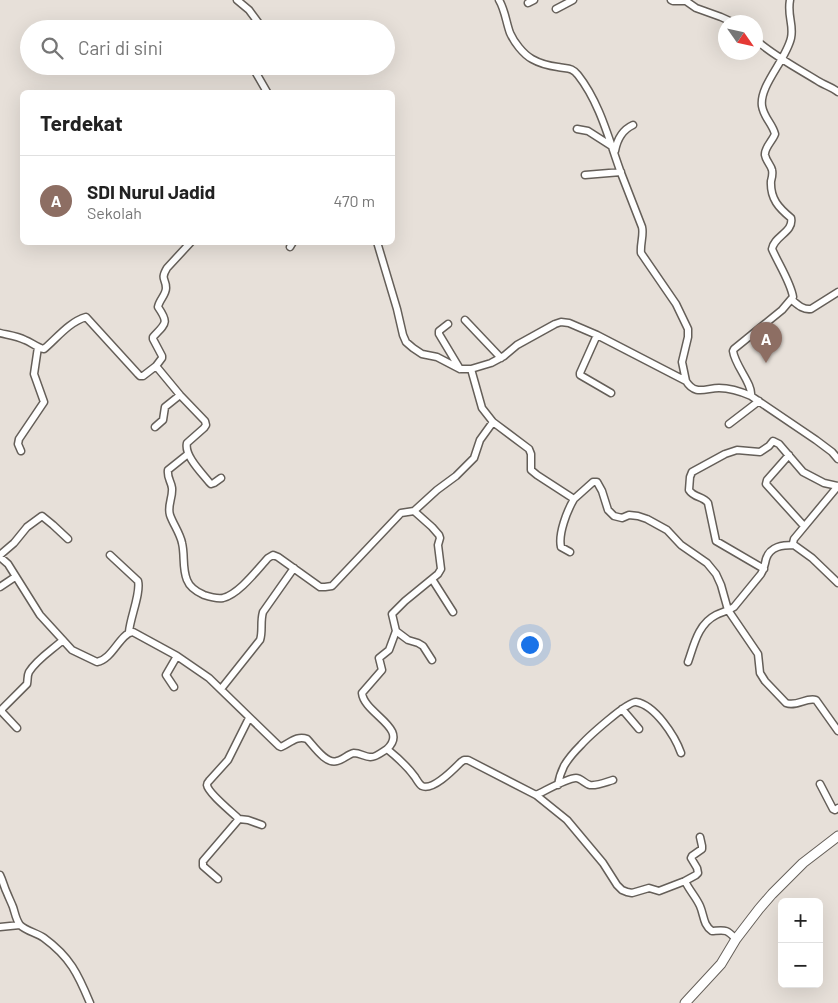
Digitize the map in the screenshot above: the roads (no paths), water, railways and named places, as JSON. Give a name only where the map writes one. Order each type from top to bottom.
[{"type":"street","points":[[237,0],[249,10],[256,20]]},
{"type":"street","points":[[499,0],[510,32],[526,54],[532,59],[545,64],[574,70],[594,101],[643,230],[641,253],[676,304],[688,329],[682,362],[686,381]]},
{"type":"street","points":[[556,8],[573,0]]},
{"type":"street","points":[[671,0],[686,2],[696,8],[718,16]]},
{"type":"street","points":[[752,396],[751,388],[737,365],[733,352],[734,349],[782,310],[793,297],[772,248],[775,241],[792,224],[792,220],[777,206],[772,193],[773,173],[765,156],[775,134],[765,117],[761,99],[790,40],[792,29],[788,9],[790,0]]},
{"type":"street","points":[[763,45],[782,59],[838,92]]},
{"type":"street","points":[[257,75],[266,90]]},
{"type":"street","points":[[614,150],[624,131],[634,126]]},
{"type":"street","points":[[577,129],[585,129],[614,150]]},
{"type":"street","points":[[584,176],[621,172]]},
{"type":"street","points":[[0,333],[17,337],[41,349],[45,348],[63,331],[86,317],[140,376],[143,376],[161,361],[162,357],[153,336],[165,322],[158,307],[166,291],[163,276],[166,268],[188,245]]},
{"type":"street","points":[[377,245],[403,335],[406,342],[422,354],[437,357],[460,369],[471,369],[490,364],[517,345],[555,324],[561,322],[568,323],[596,335],[686,381],[697,390],[719,388],[752,396],[816,440],[838,459]]},
{"type":"street","points":[[792,300],[807,310],[821,304],[838,292]]},
{"type":"street","points":[[465,320],[500,358]]},
{"type":"street","points":[[448,324],[439,331],[439,334],[460,369]]},
{"type":"street","points":[[596,335],[580,375],[611,393]]},
{"type":"street","points":[[21,451],[18,444],[19,439],[44,402],[34,374],[38,347]]},
{"type":"street","points":[[156,366],[206,423],[204,428],[187,443],[188,454],[208,482],[211,484],[221,478]]},
{"type":"street","points":[[471,369],[481,405],[493,422],[529,450],[531,454],[531,470],[574,499]]},
{"type":"street","points":[[155,427],[164,420],[165,407],[180,395]]},
{"type":"street","points":[[729,424],[759,401]]},
{"type":"street","points":[[188,454],[170,468],[168,478],[172,486],[172,493],[169,508],[182,542],[184,570],[187,580],[198,593],[212,598],[222,598],[230,594],[240,588],[273,555],[325,588],[332,586],[402,513],[414,511],[456,476],[474,458],[480,440],[493,422]]},
{"type":"street","points":[[764,569],[716,541],[708,503],[704,499],[693,495],[689,490],[691,474],[719,456],[738,450],[760,452],[773,441],[779,444],[803,472],[824,483],[838,486],[794,539],[794,545]]},
{"type":"street","points":[[789,455],[767,480],[766,484],[804,526]]},
{"type":"street","points":[[570,552],[561,547],[560,542],[566,513],[574,499],[587,486],[596,482],[602,491],[608,510],[614,516],[622,518],[629,515],[647,519],[667,530],[681,545],[707,563],[716,574],[728,610],[758,654],[760,673],[764,681],[786,703],[799,704],[811,699],[816,700],[838,731]]},
{"type":"street","points":[[129,632],[142,636],[188,663],[221,689],[278,746],[284,746],[298,737],[303,737],[323,757],[332,762],[354,754],[373,757],[391,745],[394,736],[388,724],[374,713],[366,703],[362,693],[382,670],[379,658],[389,650],[396,631],[392,614],[438,574],[441,569],[438,545],[439,535],[414,511]]},
{"type":"street","points":[[68,539],[42,516],[28,527],[0,556],[8,564],[40,614],[72,650],[99,662],[103,661],[129,632],[139,589],[138,581],[110,555]]},
{"type":"street","points":[[688,662],[700,630],[708,620],[734,607],[761,574],[770,551],[782,546],[794,545],[812,558],[838,583]]},
{"type":"street","points":[[221,689],[260,640],[263,612],[294,568]]},
{"type":"street","points":[[0,587],[15,577]]},
{"type":"street","points":[[432,579],[453,612]]},
{"type":"street","points":[[396,631],[408,640],[418,642],[423,646],[432,660]]},
{"type":"street","points":[[17,728],[2,712],[2,709],[27,684],[27,676],[39,660],[63,640]]},
{"type":"street","points":[[174,687],[166,676],[177,656]]},
{"type":"street","points":[[558,785],[565,765],[579,746],[631,702],[636,702],[655,713],[678,743],[681,753]]},
{"type":"street","points":[[622,708],[639,729]]},
{"type":"street","points":[[249,718],[228,760],[207,784],[215,796],[239,819],[262,825]]},
{"type":"street","points":[[387,749],[408,768],[423,786],[431,786],[441,780],[461,762],[468,760],[536,795],[571,824],[603,863],[617,885],[627,892],[632,893],[649,888],[660,891],[696,875],[698,873],[691,858],[702,849],[700,837]]},
{"type":"street","points":[[536,795],[564,781],[575,778],[593,785],[613,780]]},
{"type":"street","points":[[820,784],[833,809],[838,808]]},
{"type":"street","points":[[218,879],[203,866],[203,861],[239,819]]},
{"type":"street","points":[[686,1003],[720,964],[736,939],[759,910],[788,878],[803,863],[838,836]]},
{"type":"street","points":[[0,875],[20,925],[48,941],[71,963],[90,1003]]},
{"type":"street","points":[[684,881],[700,906],[708,927],[712,931],[727,931],[736,939]]},
{"type":"street","points":[[0,927],[20,925]]},
{"type":"place","name":"SDI Nurul Jadid","points":[[766,363]]}]
